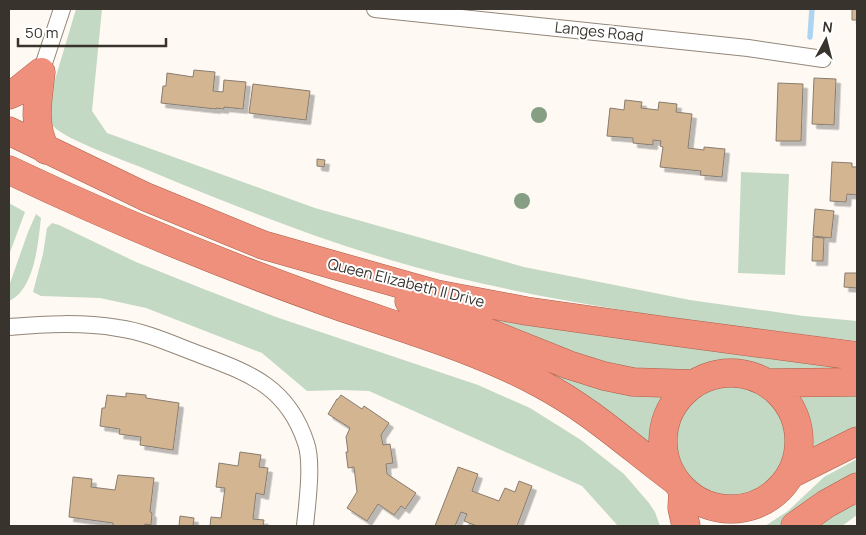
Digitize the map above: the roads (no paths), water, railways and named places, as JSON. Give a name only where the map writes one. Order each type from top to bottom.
[{"type":"highway","points":[[9,95],[16,92],[41,72]]},
{"type":"highway","points":[[41,72],[37,115],[41,140],[46,150]]},
{"type":"highway","name":"Queen Elizabeth II Drive","points":[[9,131],[146,197],[263,245],[436,294],[526,311],[857,356]]},
{"type":"highway","points":[[9,170],[137,229],[330,303],[476,353],[526,376],[555,391],[599,420],[679,485],[694,498],[707,505],[734,509],[748,507],[773,495],[791,474],[797,460],[799,446],[795,417],[783,398],[767,383],[753,376],[738,373],[707,377],[693,384],[681,394],[672,407],[663,437],[664,452],[668,467],[679,485],[686,526]]},
{"type":"highway","points":[[263,245],[569,365],[604,376],[633,382],[693,384]]},
{"type":"highway","points":[[767,383],[857,382]]},
{"type":"highway","points":[[791,474],[857,442]]},
{"type":"highway","points":[[795,526],[826,504],[857,486]]},
{"type":"highway","points":[[746,526],[761,502]]},
{"type":"street","points":[[41,72],[62,9]]},
{"type":"street","name":"Langes Road","points":[[375,9],[738,47],[822,59]]},
{"type":"street","points":[[9,327],[62,323],[120,328],[150,336],[238,368],[264,383],[284,401],[298,423],[307,446],[309,473],[304,526]]},
{"type":"waterway","points":[[810,37],[812,9]]}]
